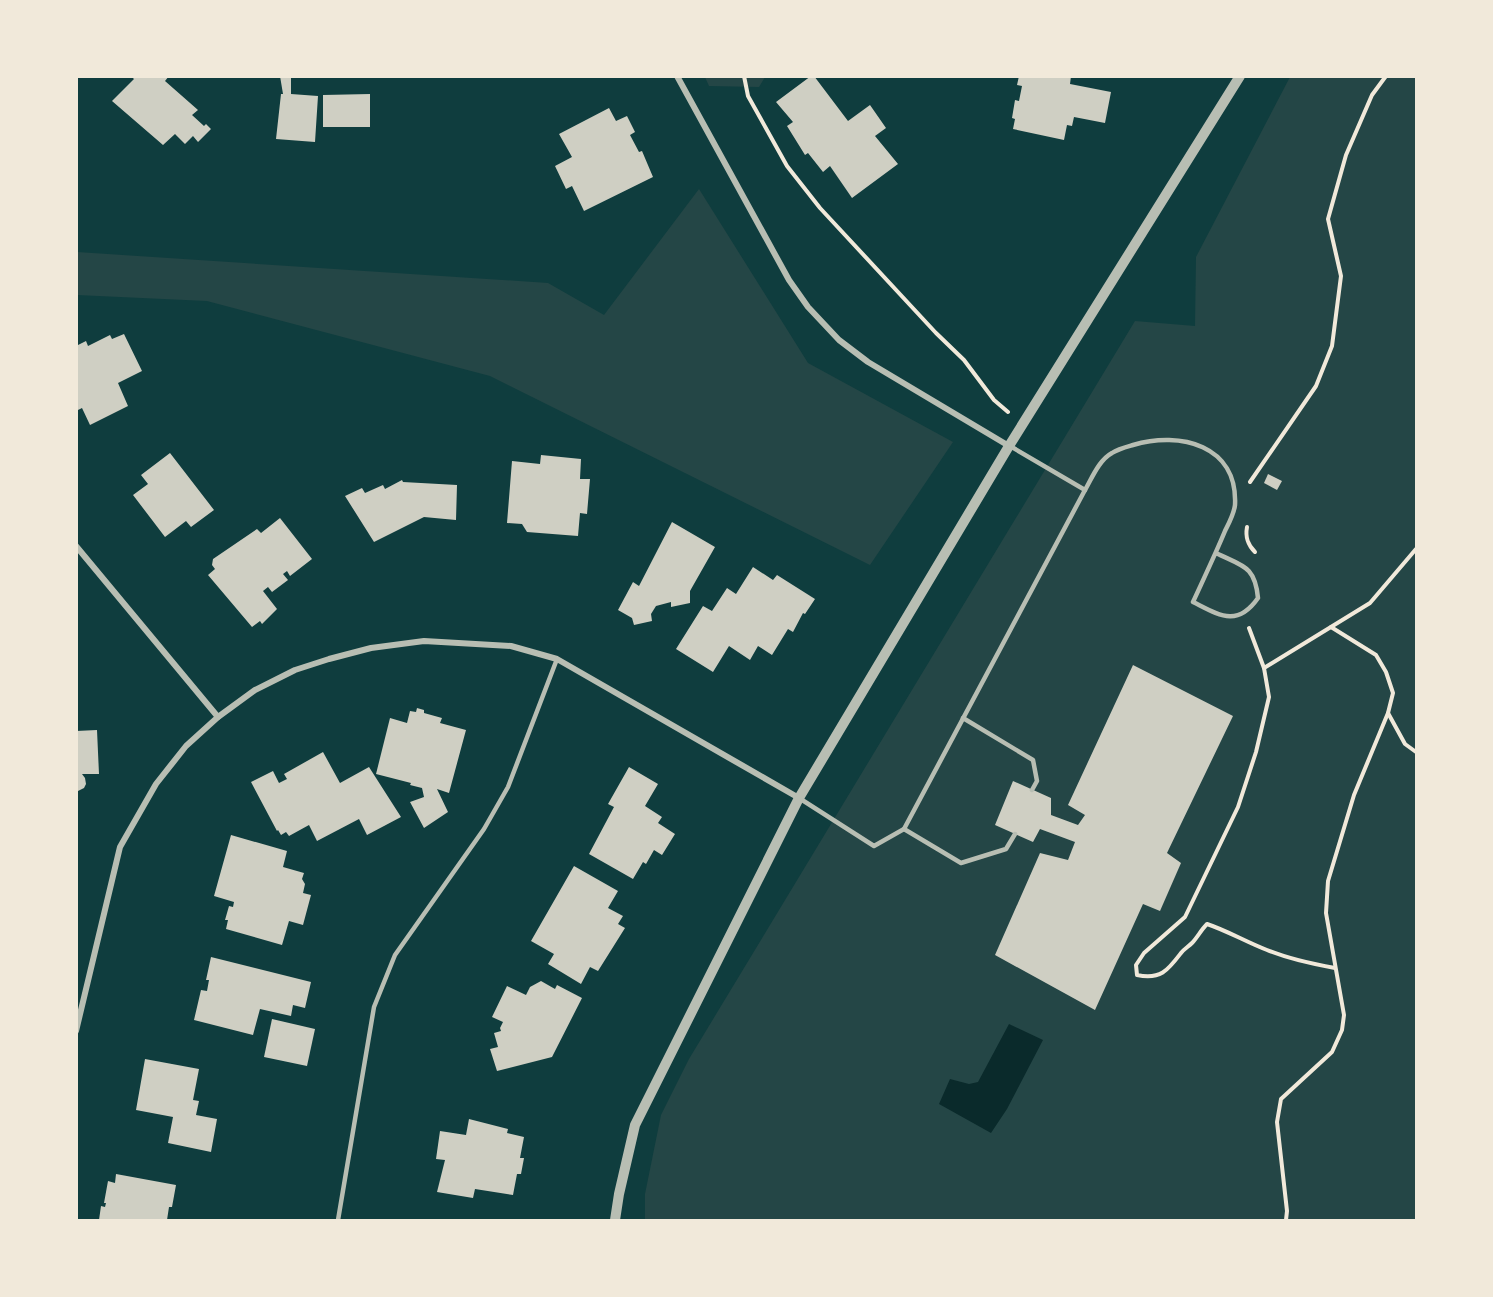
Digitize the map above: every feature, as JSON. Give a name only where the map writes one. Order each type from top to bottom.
[{"type":"street","points":[[677,76],[783,269],[807,307],[839,340],[868,362],[1009,446]]},
{"type":"street","points":[[615,1221],[635,1125],[800,798],[1009,446],[1240,76]]},
{"type":"street","points":[[76,546],[218,717]]},
{"type":"street","points":[[76,1031],[120,847],[156,784],[186,746],[218,717],[255,690],[295,670],[371,648],[424,641],[511,646],[557,659],[800,798]]},
{"type":"lane","points":[[800,798],[874,846],[904,829],[1085,490],[1103,461],[1111,453],[1153,439],[1172,439],[1192,443],[1209,450],[1220,458],[1229,471],[1234,488],[1235,507],[1193,602],[1222,617],[1232,617],[1251,608],[1258,598],[1254,576],[1248,569],[1216,553]]},
{"type":"lane","points":[[1009,446],[1085,490]]},
{"type":"lane","points":[[338,1221],[374,1007],[395,955],[484,829],[508,787],[557,659]]},
{"type":"lane","points":[[963,718],[1033,760],[1036,781],[1032,790]]},
{"type":"lane","points":[[904,829],[961,863],[1006,849],[1015,834]]},
{"type":"path","points":[[744,76],[748,96],[787,166],[819,208],[964,360],[994,400],[1023,424]]},
{"type":"path","points":[[1248,485],[1316,386],[1332,346],[1341,276],[1328,219],[1346,155],[1372,95],[1386,76]]},
{"type":"path","points":[[1247,524],[1248,546],[1260,558]]},
{"type":"path","points":[[1264,668],[1371,603],[1416,549]]},
{"type":"path","points":[[1243,613],[1264,668],[1269,696],[1256,752],[1238,807],[1185,917],[1144,953],[1136,965],[1137,975],[1148,977],[1172,967],[1182,951],[1194,942],[1207,924],[1284,957],[1335,968]]},
{"type":"path","points":[[1250,630],[1255,623]]},
{"type":"path","points":[[1286,1221],[1287,1211],[1277,1122],[1281,1099],[1332,1052],[1342,1030],[1344,1015],[1326,913],[1328,881],[1354,795],[1388,713],[1393,693],[1386,672],[1376,655],[1331,627]]},
{"type":"path","points":[[1388,713],[1404,744],[1416,752]]},
{"type":"shaded area","points":[[705,77],[765,77],[759,87],[709,86]]},
{"type":"shaded area","points":[[1290,77],[1416,77],[1416,1220],[645,1220],[645,1194],[661,1115],[689,1059],[1135,321],[1195,326],[1196,257]]},
{"type":"shaded area","points":[[699,189],[808,363],[953,442],[870,565],[490,376],[207,301],[77,295],[77,252],[548,283],[604,315]]},
{"type":"shaded area","points":[[1009,1024],[1043,1040],[1007,1109],[991,1133],[939,1104],[950,1079],[969,1084],[978,1082]]},
{"type":"building","points":[[131,76],[169,76],[165,81],[198,110],[192,115],[211,129],[198,142],[193,136],[185,144],[175,134],[163,145],[112,101],[134,79]]},
{"type":"building","points":[[280,76],[291,76],[291,94],[318,96],[315,142],[276,139],[281,94],[283,94]]},
{"type":"building","points":[[814,76],[848,121],[870,105],[886,128],[875,136],[898,164],[852,198],[830,166],[823,172],[808,153],[805,155],[787,126],[793,122],[776,102]]},
{"type":"building","points":[[1019,76],[1071,76],[1070,84],[1111,92],[1105,123],[1074,117],[1072,126],[1067,125],[1064,140],[1013,129],[1015,100],[1019,101],[1022,86],[1017,85]]},
{"type":"building","points":[[370,94],[370,127],[323,127],[323,95]]},
{"type":"building","points":[[609,108],[616,121],[627,116],[635,132],[630,135],[639,152],[642,151],[653,177],[584,211],[572,186],[566,189],[555,166],[572,157],[559,134]]},
{"type":"building","points":[[124,334],[142,371],[118,383],[128,406],[90,425],[82,408],[76,411],[76,346],[86,341],[88,346],[110,335],[112,339]]},
{"type":"building","points":[[170,453],[214,510],[191,527],[186,521],[165,537],[133,495],[148,484],[141,475]]},
{"type":"building","points":[[541,455],[581,459],[580,479],[590,479],[587,514],[580,513],[578,536],[527,532],[522,524],[507,523],[512,461],[540,464]]},
{"type":"building","points":[[1268,474],[1282,481],[1277,490],[1264,483]]},
{"type":"building","points":[[402,480],[403,482],[457,485],[456,520],[424,517],[374,542],[345,496],[362,488],[365,493],[383,485],[385,489]]},
{"type":"building","points":[[280,518],[312,559],[290,576],[287,571],[283,574],[288,580],[272,592],[268,587],[263,591],[277,609],[262,624],[260,621],[252,627],[208,575],[215,569],[212,565],[213,559],[257,529],[261,533]]},
{"type":"building","points":[[672,522],[715,547],[690,591],[690,603],[671,607],[671,602],[656,606],[651,614],[652,621],[634,625],[632,618],[618,610],[633,582],[639,586]]},
{"type":"building","points":[[753,567],[773,580],[777,575],[815,599],[805,614],[803,613],[793,632],[788,629],[772,655],[758,646],[750,660],[729,646],[713,672],[676,649],[703,606],[712,611],[727,588],[736,594]]},
{"type":"building","points":[[1133,665],[1233,716],[1167,853],[1181,863],[1160,911],[1143,904],[1095,1010],[995,955],[1040,853],[1068,860],[1075,842],[1040,829],[1033,842],[995,825],[1013,781],[1051,798],[1051,815],[1078,825],[1085,815],[1068,805]]},
{"type":"building","points":[[417,708],[424,710],[424,713],[442,718],[440,723],[466,730],[449,793],[437,789],[448,812],[424,828],[410,802],[424,797],[422,788],[376,774],[390,718],[407,723],[410,711],[416,712]]},
{"type":"building","points":[[97,730],[99,774],[82,774],[86,784],[84,788],[76,792],[76,731]]},
{"type":"building","points":[[323,752],[340,783],[369,767],[401,817],[367,835],[359,819],[317,841],[309,825],[289,836],[286,832],[281,835],[251,782],[273,771],[279,783],[287,779],[284,774]]},
{"type":"building","points":[[629,767],[658,784],[645,806],[662,817],[658,823],[675,834],[662,855],[654,850],[646,864],[643,862],[633,879],[589,854],[614,807],[608,804]]},
{"type":"building","points":[[231,835],[287,851],[283,867],[304,873],[303,893],[311,895],[303,925],[289,921],[282,945],[226,929],[228,920],[225,920],[229,906],[233,907],[234,902],[214,896]]},
{"type":"building","points":[[574,866],[618,891],[608,908],[623,916],[618,924],[625,928],[598,971],[590,967],[581,984],[548,964],[554,954],[531,941]]},
{"type":"building","points":[[211,957],[311,982],[305,1008],[293,1005],[291,1016],[260,1009],[253,1035],[194,1020],[201,990],[207,991],[209,980],[206,980]]},
{"type":"building","points":[[541,981],[555,989],[557,985],[582,998],[552,1057],[497,1071],[490,1049],[498,1047],[494,1033],[501,1031],[503,1022],[492,1017],[507,986],[526,995],[530,987]]},
{"type":"building","points":[[272,1019],[315,1029],[307,1066],[264,1057]]},
{"type":"building","points":[[145,1059],[199,1069],[193,1100],[199,1101],[196,1115],[217,1119],[211,1152],[168,1143],[173,1117],[136,1110]]},
{"type":"building","points":[[469,1119],[508,1129],[507,1133],[524,1137],[520,1158],[524,1158],[521,1174],[517,1174],[513,1195],[475,1189],[473,1198],[437,1192],[445,1160],[436,1159],[440,1131],[466,1135]]},
{"type":"building","points":[[116,1174],[176,1185],[167,1220],[99,1220],[101,1206],[105,1207],[106,1203],[104,1203],[108,1181],[115,1183]]}]
